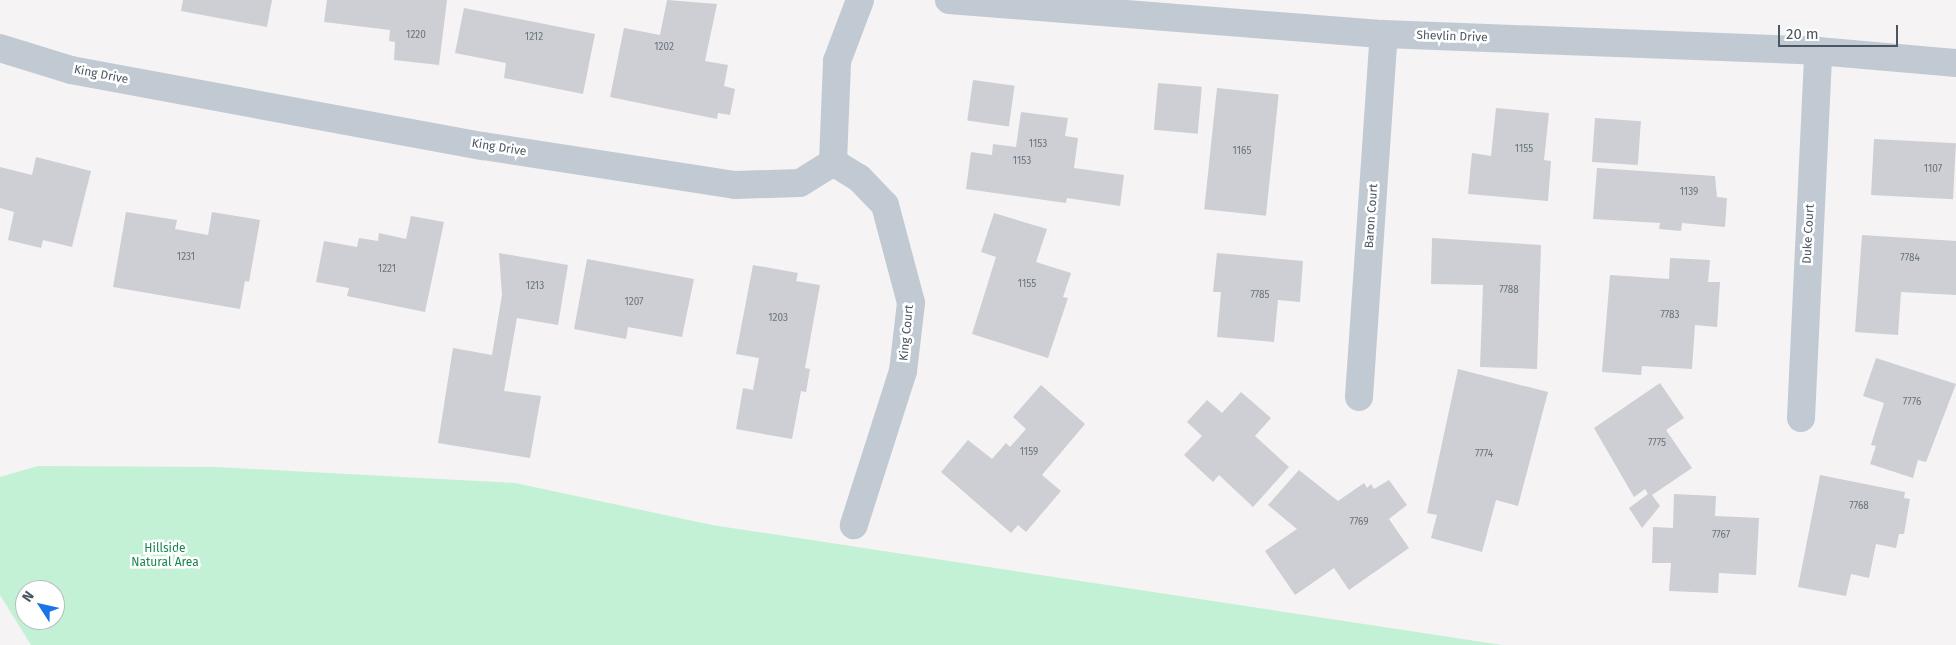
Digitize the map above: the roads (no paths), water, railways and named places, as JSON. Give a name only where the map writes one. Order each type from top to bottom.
[{"type":"street","points":[[833,162],[837,61],[860,0]]},
{"type":"street","name":"Shevlin Drive","points":[[949,0],[1384,34],[1818,51],[1956,63]]},
{"type":"street","name":"Baron Court","points":[[1360,397],[1384,34]]},
{"type":"street","name":"King Drive","points":[[0,48],[71,70],[484,146],[735,185],[800,183],[833,162]]},
{"type":"street","name":"Duke Court","points":[[1801,418],[1818,51]]},
{"type":"street","name":"King Court","points":[[833,162],[859,178],[884,205],[911,303],[903,371],[854,524]]},
{"type":"park label","name":"Hillside Natural Area","points":[[165,556]]}]
